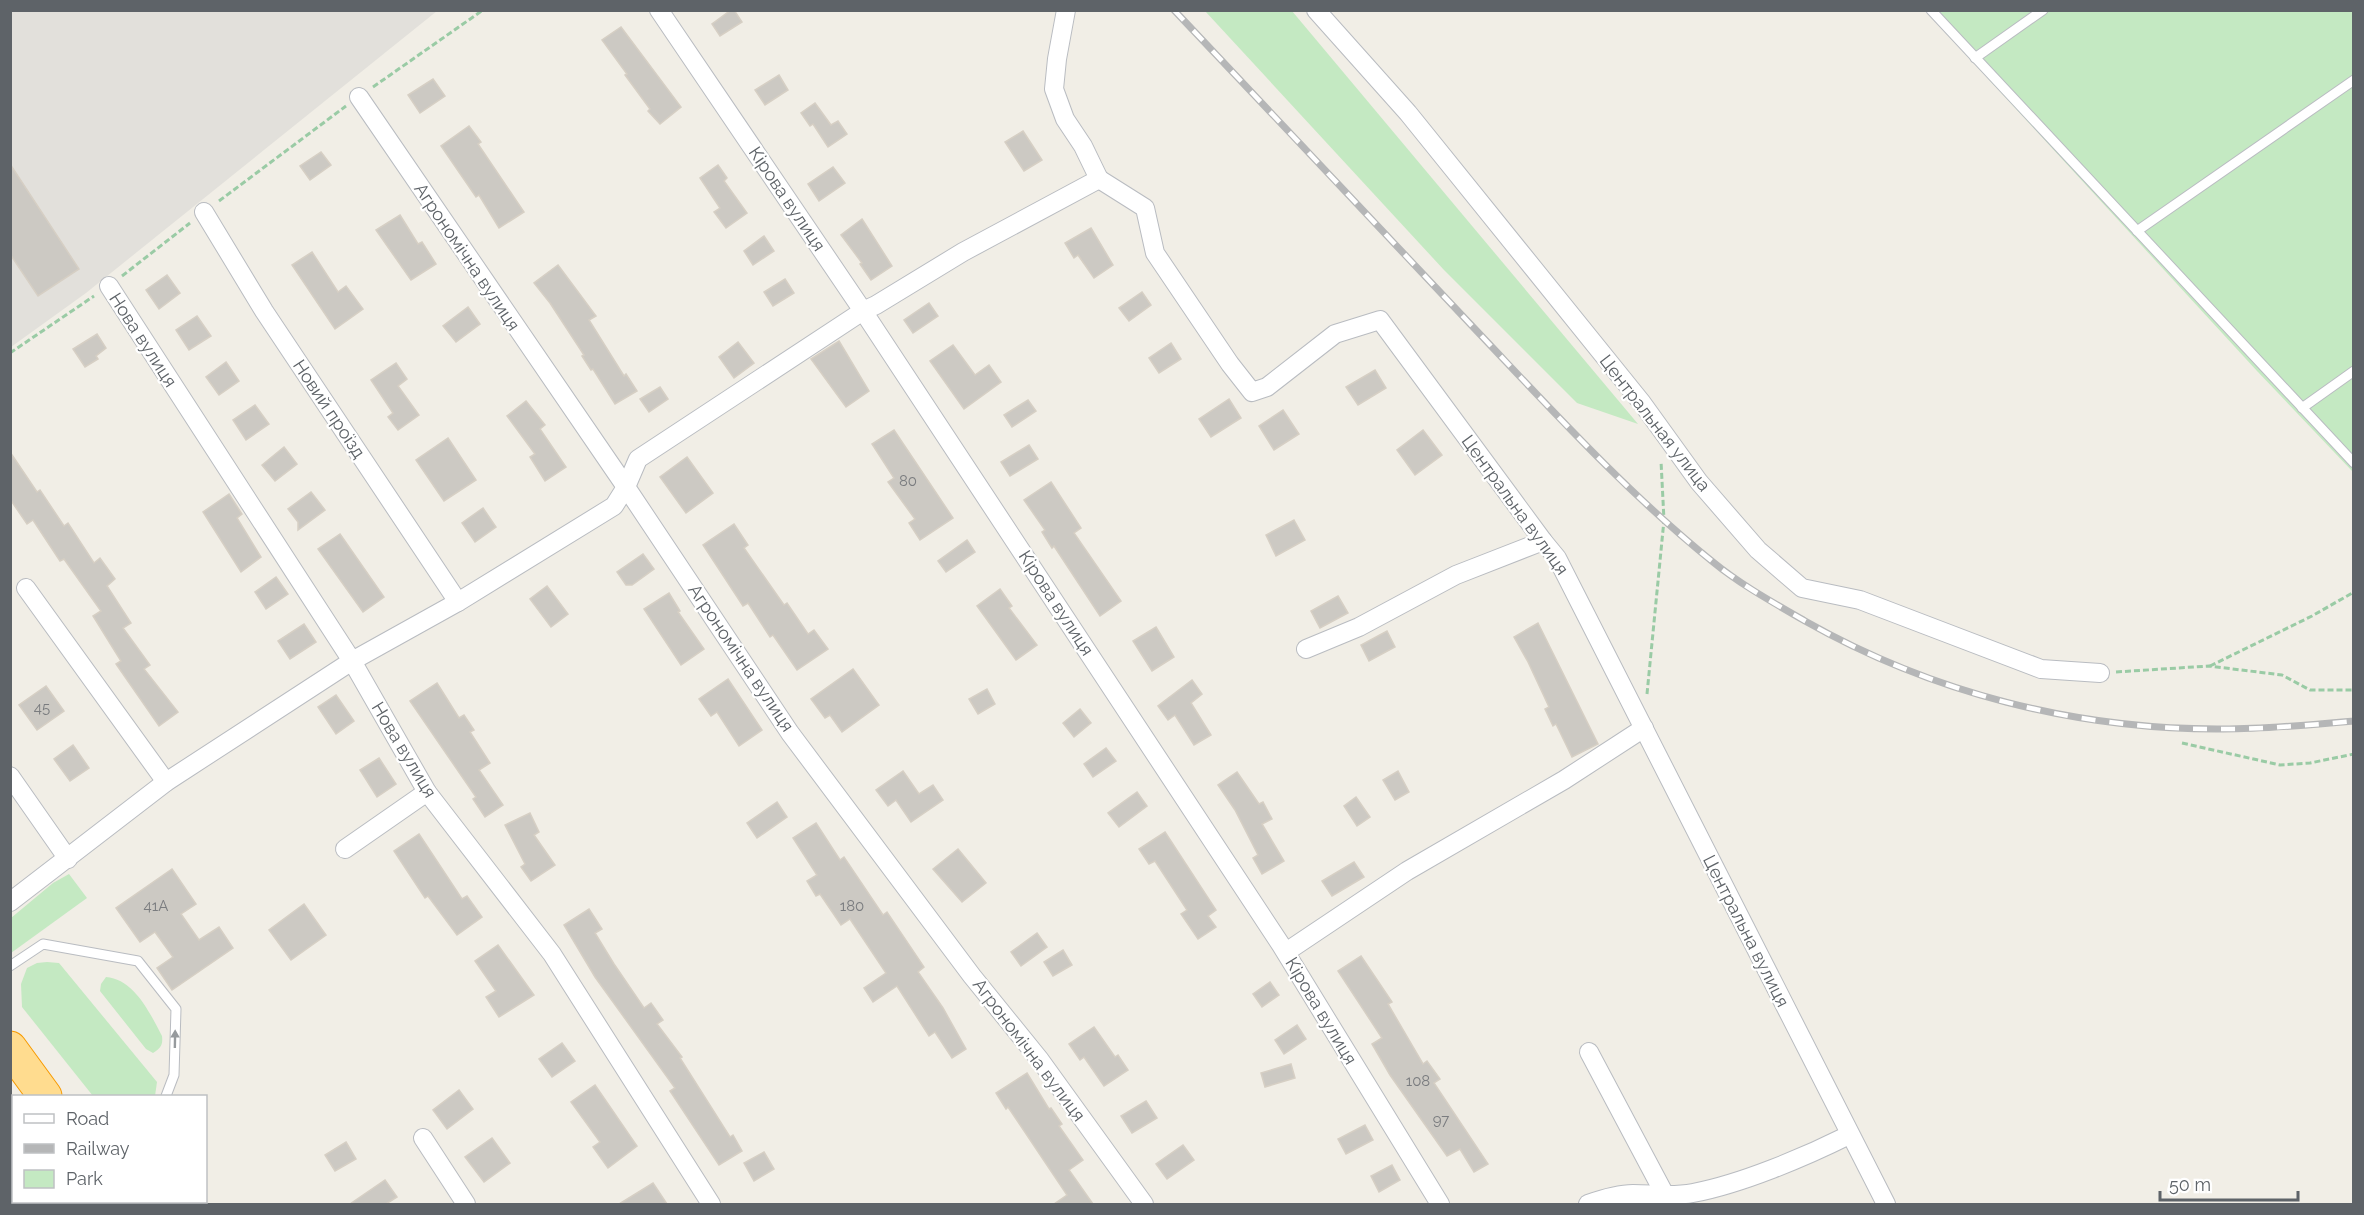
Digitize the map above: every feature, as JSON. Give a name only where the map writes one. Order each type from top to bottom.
[{"type":"highway","points":[[10,1048],[44,1095]]},
{"type":"street","name":"Кірова вулиця","points":[[659,10],[863,311],[1286,952],[1440,1204]]},
{"type":"street","points":[[10,902],[166,783],[352,661],[458,602],[614,506],[626,487],[638,459],[863,311],[963,252],[1099,179],[1083,146],[1065,119],[1054,89],[1066,10]]},
{"type":"street","name":"Центральная улица","points":[[1316,10],[1408,113],[1660,427],[1699,482],[1758,550],[1802,588],[1860,600],[2040,669],[2100,673]]},
{"type":"street","name":"Агрономічна вулиця","points":[[359,97],[626,487],[790,733],[972,976],[1040,1060],[1144,1204]]},
{"type":"street","name":"Центральна вулиця","points":[[1099,179],[1145,208],[1155,252],[1230,364],[1252,392],[1267,387],[1335,334],[1380,320],[1557,558],[1886,1204]]},
{"type":"street","name":"Новий проїзд","points":[[204,212],[264,312],[458,602]]},
{"type":"street","name":"Нова вулиця","points":[[109,286],[352,661],[428,792],[552,954],[711,1204]]},
{"type":"street","points":[[1306,649],[1359,627],[1456,575],[1543,542]]},
{"type":"street","points":[[26,588],[166,783]]},
{"type":"street","points":[[1286,952],[1407,872],[1564,780],[1644,728]]},
{"type":"street","points":[[10,776],[68,859]]},
{"type":"street","points":[[345,849],[428,792]]},
{"type":"street","points":[[1589,1052],[1665,1195]]},
{"type":"street","points":[[1588,1204],[1630,1194],[1692,1193],[1729,1184],[1849,1135]]},
{"type":"street","points":[[423,1138],[466,1204]]},
{"type":"lane","points":[[1931,10],[2354,463]]},
{"type":"lane","points":[[1975,58],[2043,10]]},
{"type":"lane","points":[[2137,231],[2354,81]]},
{"type":"lane","points":[[2302,408],[2354,371]]},
{"type":"lane","points":[[10,966],[43,944],[138,961],[176,1009],[174,1075],[166,1095]]},
{"type":"path","points":[[359,97],[483,10]]},
{"type":"path","points":[[10,353],[20,346]]},
{"type":"path","points":[[1644,728],[1664,520],[1660,427]]},
{"type":"path","points":[[2209,666],[2312,616],[2354,592]]},
{"type":"path","points":[[2100,673],[2209,666],[2282,675],[2310,690],[2354,690]]},
{"type":"path","points":[[2182,743],[2280,765],[2310,763],[2354,754]]},
{"type":"shaded area","points":[[11,11],[437,11],[86,293],[11,347]]},
{"type":"green space","points":[[1205,11],[1292,11],[1638,424],[1577,403],[1444,270]]},
{"type":"green space","points":[[1926,11],[2353,11],[2353,472],[2257,371]]},
{"type":"green space","points":[[69,874],[87,898],[11,953],[11,918],[53,883]]},
{"type":"green space","points":[[37,963],[59,963],[157,1082],[155,1095],[92,1095],[22,1007],[21,984],[27,968]]},
{"type":"green space","points":[[106,977],[125,984],[140,999],[162,1036],[158,1050],[153,1053],[146,1049],[100,991],[101,984]]},
{"type":"green space","points":[[11,1123],[12,1203],[70,1204],[11,1204]]},
{"type":"building","points":[[734,10],[742,22],[720,36],[712,24]]},
{"type":"building","points":[[621,27],[681,107],[660,124],[648,111],[650,109],[602,40]]},
{"type":"building","points":[[779,75],[788,90],[765,105],[755,90]]},
{"type":"building","points":[[433,79],[445,96],[420,113],[408,95]]},
{"type":"building","points":[[815,103],[831,125],[838,121],[847,134],[828,147],[813,124],[810,126],[801,113]]},
{"type":"building","points":[[469,126],[481,142],[478,144],[524,212],[499,228],[479,195],[476,197],[441,146]]},
{"type":"building","points":[[1023,131],[1042,160],[1024,171],[1005,142]]},
{"type":"building","points":[[321,152],[331,165],[310,180],[300,166]]},
{"type":"building","points":[[10,164],[79,269],[38,296],[10,254]]},
{"type":"building","points":[[718,165],[727,178],[724,181],[747,213],[726,228],[714,212],[720,208],[700,178]]},
{"type":"building","points":[[833,167],[845,183],[819,201],[808,184]]},
{"type":"building","points":[[400,215],[418,244],[422,242],[436,264],[411,280],[376,230]]},
{"type":"building","points":[[862,219],[892,266],[871,280],[860,264],[862,263],[841,235]]},
{"type":"building","points":[[1091,228],[1113,265],[1094,278],[1078,255],[1074,258],[1065,243]]},
{"type":"building","points":[[764,236],[774,251],[753,265],[744,251]]},
{"type":"building","points":[[312,252],[338,292],[346,286],[363,309],[335,329],[292,265]]},
{"type":"building","points":[[558,265],[596,316],[589,320],[624,376],[626,374],[637,391],[615,404],[550,303],[534,283]]},
{"type":"building","points":[[167,275],[180,293],[159,309],[146,290]]},
{"type":"building","points":[[785,279],[794,293],[773,306],[764,292]]},
{"type":"building","points":[[1142,292],[1151,305],[1129,321],[1119,308]]},
{"type":"building","points":[[929,303],[938,316],[913,333],[904,320]]},
{"type":"building","points":[[468,307],[480,324],[456,342],[443,326]]},
{"type":"building","points":[[197,316],[211,336],[189,350],[176,330]]},
{"type":"building","points":[[97,334],[106,348],[96,356],[98,359],[85,367],[73,349]]},
{"type":"building","points":[[839,341],[869,391],[846,407],[811,359]]},
{"type":"building","points":[[738,342],[754,363],[734,378],[719,357]]},
{"type":"building","points":[[1171,343],[1181,359],[1159,373],[1149,358]]},
{"type":"building","points":[[953,345],[975,375],[989,365],[1001,382],[964,409],[930,361]]},
{"type":"building","points":[[226,362],[239,381],[219,395],[206,377]]},
{"type":"building","points":[[396,363],[407,379],[398,386],[419,415],[398,430],[388,417],[393,413],[371,380]]},
{"type":"building","points":[[1375,370],[1386,388],[1358,405],[1346,387]]},
{"type":"building","points":[[660,387],[668,399],[649,412],[640,399]]},
{"type":"building","points":[[1229,399],[1241,418],[1211,437],[1199,419]]},
{"type":"building","points":[[1028,400],[1036,411],[1012,427],[1004,415]]},
{"type":"building","points":[[526,401],[545,425],[540,429],[566,467],[545,481],[530,457],[535,454],[507,416]]},
{"type":"building","points":[[255,405],[269,424],[246,440],[233,420]]},
{"type":"building","points":[[1283,410],[1299,434],[1274,450],[1259,426]]},
{"type":"building","points":[[894,430],[953,518],[920,540],[909,523],[915,519],[888,482],[894,478],[872,444]]},
{"type":"building","points":[[1423,430],[1442,455],[1415,475],[1397,450]]},
{"type":"building","points":[[448,438],[476,480],[444,501],[416,460]]},
{"type":"building","points":[[1029,445],[1038,459],[1010,476],[1001,462]]},
{"type":"building","points":[[284,447],[297,464],[275,481],[262,465]]},
{"type":"building","points":[[10,452],[37,492],[40,490],[64,526],[68,523],[94,563],[100,558],[115,579],[107,586],[131,623],[123,628],[150,665],[144,669],[178,712],[159,726],[116,664],[121,661],[93,616],[101,611],[64,559],[60,561],[33,520],[27,524],[10,499]]},
{"type":"building","points":[[687,457],[713,493],[686,513],[660,477]]},
{"type":"building","points":[[1051,482],[1081,528],[1074,533],[1121,601],[1100,616],[1054,546],[1052,548],[1042,532],[1045,530],[1024,500]]},
{"type":"building","points":[[311,492],[325,510],[298,530],[298,522],[288,509]]},
{"type":"building","points":[[229,494],[242,514],[237,518],[261,557],[241,572],[203,512]]},
{"type":"building","points":[[483,508],[496,527],[475,542],[462,523]]},
{"type":"building","points":[[1294,520],[1305,540],[1276,556],[1266,535]]},
{"type":"building","points":[[734,524],[748,545],[744,548],[784,605],[787,603],[808,634],[814,630],[828,649],[797,670],[773,635],[770,637],[748,603],[743,606],[703,545]]},
{"type":"building","points":[[340,534],[384,597],[363,612],[318,549]]},
{"type":"building","points":[[967,540],[975,552],[946,572],[938,561]]},
{"type":"building","points":[[643,554],[654,569],[632,585],[626,585],[617,572]]},
{"type":"building","points":[[276,577],[288,594],[266,609],[255,592]]},
{"type":"building","points":[[547,586],[568,614],[551,627],[530,599]]},
{"type":"building","points":[[1000,589],[1012,606],[1009,608],[1037,645],[1016,660],[977,606]]},
{"type":"building","points":[[669,593],[680,611],[678,612],[704,649],[681,665],[644,609]]},
{"type":"building","points":[[1338,596],[1348,613],[1320,628],[1311,611]]},
{"type":"building","points":[[1538,623],[1598,744],[1572,757],[1556,724],[1553,726],[1545,709],[1549,707],[1514,637]]},
{"type":"building","points":[[304,624],[316,642],[290,659],[278,641]]},
{"type":"building","points":[[1156,627],[1174,657],[1152,671],[1133,641]]},
{"type":"building","points":[[1387,631],[1395,647],[1369,661],[1361,645]]},
{"type":"building","points":[[853,669],[879,705],[842,732],[830,715],[825,718],[811,699]]},
{"type":"building","points":[[728,679],[762,730],[739,746],[717,712],[711,716],[699,699]]},
{"type":"building","points":[[1192,680],[1202,694],[1191,703],[1211,735],[1194,745],[1175,715],[1168,720],[1158,706]]},
{"type":"building","points":[[437,683],[459,718],[464,715],[474,730],[470,732],[490,763],[479,770],[503,805],[485,817],[473,799],[476,797],[410,701]]},
{"type":"building","points":[[46,686],[64,711],[37,730],[19,705]]},
{"type":"building","points":[[987,689],[995,704],[978,714],[969,699]]},
{"type":"building","points":[[336,695],[354,721],[336,734],[318,707]]},
{"type":"building","points":[[1080,709],[1091,723],[1074,737],[1063,723]]},
{"type":"building","points":[[73,745],[89,768],[70,781],[54,759]]},
{"type":"building","points":[[1106,748],[1116,761],[1093,777],[1084,764]]},
{"type":"building","points":[[379,758],[396,784],[377,797],[360,770]]},
{"type":"building","points":[[903,771],[919,794],[933,785],[943,800],[911,822],[896,800],[888,806],[876,790]]},
{"type":"building","points":[[1398,771],[1409,792],[1395,800],[1383,780]]},
{"type":"building","points":[[1237,772],[1259,804],[1263,802],[1272,819],[1262,824],[1284,861],[1262,874],[1253,858],[1258,855],[1235,810],[1218,785]]},
{"type":"building","points":[[1137,792],[1147,806],[1119,827],[1108,813]]},
{"type":"building","points":[[1356,797],[1370,817],[1357,826],[1344,806]]},
{"type":"building","points":[[777,802],[787,817],[757,838],[747,823]]},
{"type":"building","points":[[530,813],[539,832],[534,835],[555,865],[531,881],[521,867],[525,864],[505,825]]},
{"type":"building","points":[[816,823],[840,860],[844,857],[883,915],[887,912],[924,967],[918,972],[943,1008],[966,1049],[952,1058],[935,1032],[929,1036],[897,986],[873,1002],[864,988],[886,973],[850,919],[841,925],[820,894],[816,896],[807,881],[817,875],[793,838]]},
{"type":"building","points":[[1165,832],[1216,910],[1208,916],[1216,927],[1198,939],[1181,914],[1187,910],[1155,861],[1149,864],[1139,849]]},
{"type":"building","points":[[419,834],[462,899],[467,896],[482,917],[457,935],[428,896],[425,898],[394,851]]},
{"type":"building","points":[[958,849],[986,883],[962,902],[933,869]]},
{"type":"building","points":[[1354,862],[1364,877],[1332,896],[1322,881]]},
{"type":"building","points":[[172,869],[196,904],[181,914],[199,940],[219,927],[233,948],[172,990],[157,968],[173,957],[155,932],[140,942],[116,908]]},
{"type":"building","points":[[304,904],[326,935],[291,960],[269,930]]},
{"type":"building","points":[[589,909],[602,929],[595,933],[614,964],[644,1008],[651,1003],[663,1020],[657,1024],[682,1057],[680,1058],[730,1137],[733,1135],[742,1151],[719,1165],[670,1091],[675,1088],[595,977],[564,925]]},
{"type":"building","points":[[1037,933],[1047,947],[1021,966],[1011,952]]},
{"type":"building","points":[[498,945],[534,995],[499,1017],[486,997],[496,991],[475,961]]},
{"type":"building","points":[[1063,950],[1072,965],[1053,976],[1044,962]]},
{"type":"building","points":[[1361,956],[1392,1002],[1388,1004],[1423,1064],[1427,1061],[1440,1079],[1434,1083],[1488,1164],[1474,1172],[1460,1149],[1447,1156],[1390,1075],[1372,1044],[1382,1038],[1338,971]]},
{"type":"building","points":[[1270,982],[1279,995],[1262,1007],[1253,994]]},
{"type":"building","points":[[1297,1025],[1306,1039],[1284,1054],[1275,1040]]},
{"type":"building","points":[[1094,1027],[1115,1057],[1118,1055],[1128,1070],[1104,1086],[1084,1057],[1080,1060],[1069,1044]]},
{"type":"building","points":[[562,1043],[575,1061],[552,1077],[539,1059]]},
{"type":"building","points":[[1291,1064],[1295,1078],[1265,1087],[1261,1073]]},
{"type":"building","points":[[1027,1073],[1049,1109],[1051,1108],[1062,1124],[1059,1126],[1083,1160],[1069,1170],[1093,1204],[1054,1204],[1067,1195],[1008,1107],[1006,1109],[996,1093]]},
{"type":"building","points":[[595,1085],[637,1146],[608,1168],[593,1147],[600,1142],[571,1102]]},
{"type":"building","points":[[459,1090],[473,1109],[447,1129],[433,1110]]},
{"type":"building","points":[[1146,1101],[1157,1118],[1132,1133],[1121,1116]]},
{"type":"building","points":[[1365,1125],[1373,1140],[1346,1154],[1338,1139]]},
{"type":"building","points":[[492,1138],[510,1163],[484,1182],[465,1157]]},
{"type":"building","points":[[346,1142],[356,1159],[335,1171],[325,1155]]},
{"type":"building","points":[[1183,1145],[1194,1160],[1167,1179],[1156,1164]]},
{"type":"building","points":[[764,1152],[774,1169],[754,1181],[744,1163]]},
{"type":"building","points":[[1392,1165],[1400,1180],[1379,1192],[1371,1176]]},
{"type":"building","points":[[385,1180],[397,1197],[386,1204],[350,1204]]},
{"type":"building","points":[[653,1183],[667,1204],[619,1204]]},
{"type":"railway","points":[[1174,10],[1589,449],[1681,535],[1746,586],[1805,621],[1903,668],[1955,687],[2060,714],[2114,723],[2168,728],[2272,728],[2354,721]]}]
